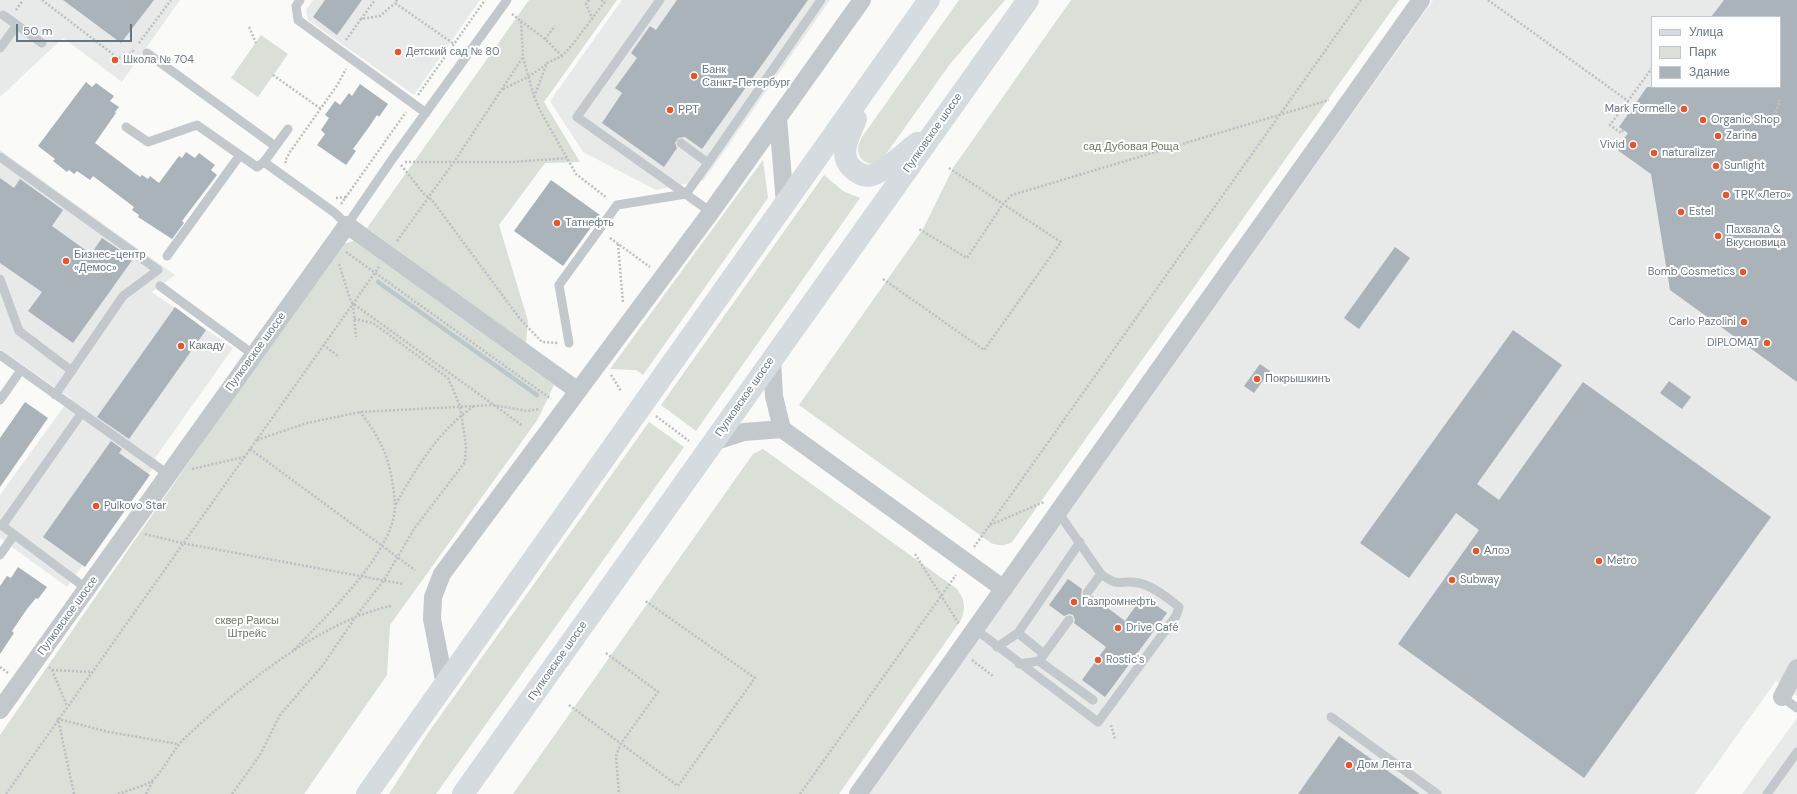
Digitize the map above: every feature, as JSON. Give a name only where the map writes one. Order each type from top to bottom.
[{"type":"main road","points":[[367,794],[929,0]]},
{"type":"main road","name":"Пулковское шоссе","points":[[463,794],[1028,0]]},
{"type":"main road","points":[[864,93],[844,151],[848,164],[860,174],[867,176],[876,174],[935,130]]},
{"type":"street","points":[[445,684],[432,619],[433,597],[442,574],[711,212],[862,0]]},
{"type":"street","points":[[858,794],[968,628],[1004,588],[1052,506],[1421,0]]},
{"type":"street","points":[[778,118],[785,204]]},
{"type":"street","points":[[347,226],[578,392]]},
{"type":"street","name":"Пулковское шоссе","points":[[0,710],[347,226]]},
{"type":"street","points":[[772,360],[774,396],[782,429]]},
{"type":"street","points":[[713,442],[744,432],[782,429],[1004,588]]},
{"type":"street","points":[[1782,697],[1797,668]]},
{"type":"lane","points":[[300,0],[296,6],[298,20],[340,49],[426,113]]},
{"type":"lane","points":[[660,0],[578,117],[711,212]]},
{"type":"lane","points":[[569,343],[559,284],[617,205],[686,194],[822,0]]},
{"type":"lane","points":[[264,162],[335,213],[347,226],[505,3]]},
{"type":"lane","points":[[4,15],[42,43]]},
{"type":"lane","points":[[0,48],[17,25]]},
{"type":"lane","points":[[147,54],[275,146]]},
{"type":"lane","points":[[126,127],[148,142],[197,125],[257,167],[264,162],[288,129]]},
{"type":"lane","points":[[680,144],[708,163]]},
{"type":"lane","points":[[167,256],[240,155]]},
{"type":"lane","points":[[0,157],[158,270],[123,296],[56,395]]},
{"type":"lane","points":[[0,279],[19,331],[72,371]]},
{"type":"lane","points":[[160,286],[254,355]]},
{"type":"lane","points":[[0,355],[81,414],[170,473]]},
{"type":"lane","points":[[0,400],[21,370]]},
{"type":"lane","points":[[81,414],[1,525],[87,589]]},
{"type":"lane","points":[[968,628],[997,647],[1098,722],[1176,616],[1179,607],[1166,597],[1139,583],[1113,583],[1101,574],[1080,542],[1052,506]]},
{"type":"lane","points":[[0,555],[14,535]]},
{"type":"lane","points":[[997,647],[1018,634],[1080,542]]},
{"type":"lane","points":[[1088,593],[1101,574]]},
{"type":"lane","points":[[1019,664],[1042,658],[1069,620]]},
{"type":"lane","points":[[1018,634],[1042,658],[1093,700]]},
{"type":"lane","points":[[1782,697],[1797,708]]},
{"type":"lane","points":[[1331,717],[1437,794]]},
{"type":"lane","points":[[1767,794],[1797,752]]},
{"type":"path","points":[[42,0],[118,58],[126,57],[132,52],[171,0]]},
{"type":"path","points":[[340,49],[375,0]]},
{"type":"path","points":[[589,0],[586,4],[592,18]]},
{"type":"path","points":[[502,90],[528,77],[547,63],[562,56],[605,0]]},
{"type":"path","points":[[979,540],[1361,0]]},
{"type":"path","points":[[1488,0],[1628,100]]},
{"type":"path","points":[[361,19],[380,16],[396,2],[454,44]]},
{"type":"path","points":[[505,3],[521,21],[545,39],[562,56]]},
{"type":"path","points":[[521,21],[523,57],[534,96],[541,112],[576,174],[617,205]]},
{"type":"path","points":[[545,39],[555,26]]},
{"type":"path","points":[[249,27],[256,43]]},
{"type":"path","points":[[6,794],[182,543],[245,457],[387,254],[454,162],[523,57]]},
{"type":"path","points":[[534,96],[547,63]]},
{"type":"path","points":[[1623,130],[1621,133],[1610,125],[1651,69]]},
{"type":"path","points":[[273,75],[321,109]]},
{"type":"path","points":[[288,168],[285,161],[290,152],[338,84]]},
{"type":"path","points":[[918,229],[967,258],[1003,204],[1012,195],[1332,100]]},
{"type":"path","points":[[1772,124],[1780,100]]},
{"type":"path","points":[[380,150],[394,158]]},
{"type":"path","points":[[567,158],[513,162],[398,162],[428,197],[520,319],[542,342],[569,343]]},
{"type":"path","points":[[883,279],[984,350],[1061,242],[949,168]]},
{"type":"path","points":[[332,199],[346,197]]},
{"type":"path","points":[[610,238],[650,267]]},
{"type":"path","points":[[335,243],[550,400]]},
{"type":"path","points":[[335,243],[336,254],[351,302],[353,304],[523,426]]},
{"type":"path","points":[[618,244],[623,305]]},
{"type":"path","points":[[353,304],[356,337]]},
{"type":"path","points":[[232,794],[260,755],[280,715],[323,665],[357,615],[384,580],[414,529],[465,462],[466,446],[460,406],[448,378],[373,323],[354,318]]},
{"type":"path","points":[[324,345],[338,356]]},
{"type":"path","points":[[256,441],[307,423],[360,412],[493,405],[528,410],[539,409]]},
{"type":"path","points":[[292,652],[362,576],[389,529],[395,506],[415,470],[438,440],[461,415],[474,406]]},
{"type":"path","points":[[360,412],[376,432],[389,462],[395,506]]},
{"type":"path","points":[[654,415],[689,440]]},
{"type":"path","points":[[250,449],[415,570]]},
{"type":"path","points":[[170,473],[245,457]]},
{"type":"path","points":[[989,526],[1052,506]]},
{"type":"path","points":[[140,533],[182,543],[403,584]]},
{"type":"path","points":[[915,554],[942,595],[968,628]]},
{"type":"path","points":[[800,794],[952,581]]},
{"type":"path","points":[[569,705],[620,745],[678,786],[755,678],[644,600]]},
{"type":"path","points":[[146,794],[178,744],[218,707],[292,652],[357,615],[391,606]]},
{"type":"path","points":[[606,653],[658,692],[620,745],[616,756],[619,794]]},
{"type":"path","points":[[37,659],[52,670],[67,706]]},
{"type":"path","points":[[0,667],[9,673]]},
{"type":"path","points":[[52,670],[92,672]]},
{"type":"path","points":[[58,719],[109,732],[178,744]]},
{"type":"path","points":[[58,719],[74,794]]},
{"type":"path","points":[[118,794],[154,781]]},
{"type":"shaded area","name":"Школа № 704","points":[[0,0],[180,0],[122,82],[63,38],[0,97]]},
{"type":"shaded area","name":"Детский сад № 80","points":[[313,0],[480,0],[414,95],[308,20],[306,10]]},
{"type":"shaded area","points":[[622,0],[830,0],[704,180],[656,190],[583,152],[550,101]]},
{"type":"shaded area","points":[[1433,0],[1797,0],[1797,696],[1776,681],[1695,794],[868,794]]},
{"type":"shaded area","points":[[0,150],[175,275],[152,292],[233,348],[155,458],[158,461],[67,587],[0,538],[0,495],[70,398],[0,349]]},
{"type":"shaded area","points":[[1797,718],[1797,794],[1742,794]]},
{"type":"green space","points":[[529,0],[617,0],[544,102],[580,162],[545,163],[499,225],[528,321],[526,343],[367,228]]},
{"type":"green space","points":[[959,0],[1005,0],[950,64],[884,157],[873,164],[864,161],[858,150],[862,137]]},
{"type":"green space","name":"сад Дубовая Роща","points":[[1071,0],[1399,0],[1012,542],[999,545],[991,543],[799,405],[923,229],[953,168]]},
{"type":"green space","points":[[261,35],[288,54],[258,97],[231,78]]},
{"type":"green space","points":[[763,160],[768,198],[643,375],[636,370],[610,369]]},
{"type":"green space","points":[[824,175],[843,191],[860,198],[696,431],[661,405]]},
{"type":"green space","name":"сквер Раисы Штрейс","points":[[354,241],[554,385],[538,419],[390,625],[387,675],[304,794],[0,794],[0,735],[339,245]]},
{"type":"green space","points":[[649,422],[684,447],[436,794],[389,794],[426,736]]},
{"type":"green space","points":[[763,449],[957,589],[964,604],[964,612],[961,620],[839,794],[513,794],[753,454]]},
{"type":"building","points":[[63,0],[154,0],[121,43]]},
{"type":"building","points":[[325,0],[362,0],[337,35],[313,17]]},
{"type":"building","points":[[677,0],[808,0],[702,149],[685,137],[678,138],[675,143],[677,148],[664,167],[602,123],[622,93],[615,88],[637,58],[631,53],[650,26],[656,30]]},
{"type":"building","name":"ТРК «Лето»","points":[[1724,0],[1797,0],[1797,382],[1670,290],[1651,174],[1616,149],[1628,133],[1619,127],[1647,87],[1781,88],[1781,16],[1712,16]]},
{"type":"building","points":[[86,82],[92,87],[96,83],[114,96],[110,101],[119,107],[95,143],[140,177],[142,175],[148,179],[150,176],[159,183],[179,156],[182,158],[186,152],[195,158],[199,153],[215,165],[211,170],[217,175],[182,221],[184,223],[172,239],[138,217],[139,215],[132,210],[134,207],[93,176],[90,180],[77,171],[74,174],[69,170],[67,172],[53,161],[55,159],[38,146]]},
{"type":"building","points":[[360,84],[388,104],[379,117],[377,115],[353,149],[356,151],[346,165],[317,145],[325,134],[321,130],[329,118],[325,115],[335,101],[340,105],[349,93],[352,96]]},
{"type":"building","name":"Бизнес-центр «Демос»","points":[[0,178],[14,188],[20,179],[63,210],[52,226],[91,254],[102,238],[133,259],[73,343],[28,311],[42,292],[0,263]]},
{"type":"building","name":"Татнефть","points":[[551,180],[600,215],[563,266],[514,231]]},
{"type":"building","points":[[1395,247],[1410,258],[1359,329],[1344,318]]},
{"type":"building","points":[[175,307],[206,330],[129,439],[97,417]]},
{"type":"building","name":"Metro","points":[[1513,330],[1562,365],[1477,484],[1499,500],[1583,382],[1771,517],[1584,778],[1398,644],[1479,530],[1456,513],[1409,578],[1360,543]]},
{"type":"building","name":"Покрышкинъ","points":[[1260,364],[1270,371],[1254,393],[1244,386]]},
{"type":"building","points":[[1669,381],[1691,397],[1682,409],[1660,393]]},
{"type":"building","points":[[25,402],[48,418],[0,487],[0,438]]},
{"type":"building","name":"Pulkovo Star","points":[[111,441],[122,449],[119,453],[150,475],[85,567],[43,537]]},
{"type":"building","points":[[18,567],[47,587],[38,599],[36,598],[27,609],[12,631],[14,633],[0,654],[0,586],[7,576],[11,578]]},
{"type":"building","points":[[1068,579],[1082,589],[1081,595],[1084,598],[1089,599],[1092,596],[1125,621],[1143,596],[1167,613],[1105,697],[1082,680],[1106,647],[1074,623],[1075,620],[1073,615],[1069,614],[1064,616],[1049,605]]},
{"type":"building","name":"Дом Лента","points":[[1339,736],[1420,794],[1298,794]]},
{"type":"waterway","points":[[378,282],[537,395]]},
{"type":"place","name":"Детский сад № 80","points":[[398,52]]},
{"type":"place","name":"Школа № 704","points":[[115,60]]},
{"type":"place","name":"Банк Санкт-Петербург","points":[[694,76]]},
{"type":"place","name":"Mark Formelle","points":[[1684,109]]},
{"type":"place","name":"РРТ","points":[[670,110]]},
{"type":"place","name":"Organic Shop","points":[[1703,120]]},
{"type":"place","name":"Zarina","points":[[1718,136]]},
{"type":"place","name":"Vivid","points":[[1633,145]]},
{"type":"place","name":"naturalizer","points":[[1654,153]]},
{"type":"place","name":"Sunlight","points":[[1716,166]]},
{"type":"place","name":"ТРК «Лето»","points":[[1726,195]]},
{"type":"place","name":"Estel","points":[[1681,212]]},
{"type":"place","name":"Татнефть","points":[[557,223]]},
{"type":"place","name":"Пахвала & Вкусновица","points":[[1718,236]]},
{"type":"place","name":"Бизнес-центр «Демос»","points":[[66,261]]},
{"type":"place","name":"Bomb Cosmetics","points":[[1743,272]]},
{"type":"place","name":"Carlo Pazolini","points":[[1744,322]]},
{"type":"place","name":"DIPLOMAT","points":[[1767,343]]},
{"type":"place","name":"Какаду","points":[[181,346]]},
{"type":"place","name":"Покрышкинъ","points":[[1257,379]]},
{"type":"place","name":"Pulkovo Star","points":[[96,506]]},
{"type":"place","name":"Алоэ","points":[[1476,551]]},
{"type":"place","name":"Metro","points":[[1599,561]]},
{"type":"place","name":"Subway","points":[[1452,580]]},
{"type":"place","name":"Газпромнефть","points":[[1074,602]]},
{"type":"place","name":"Drive Café","points":[[1118,628]]},
{"type":"place","name":"Rostic's","points":[[1098,660]]},
{"type":"place","name":"Дом Лента","points":[[1349,765]]}]
